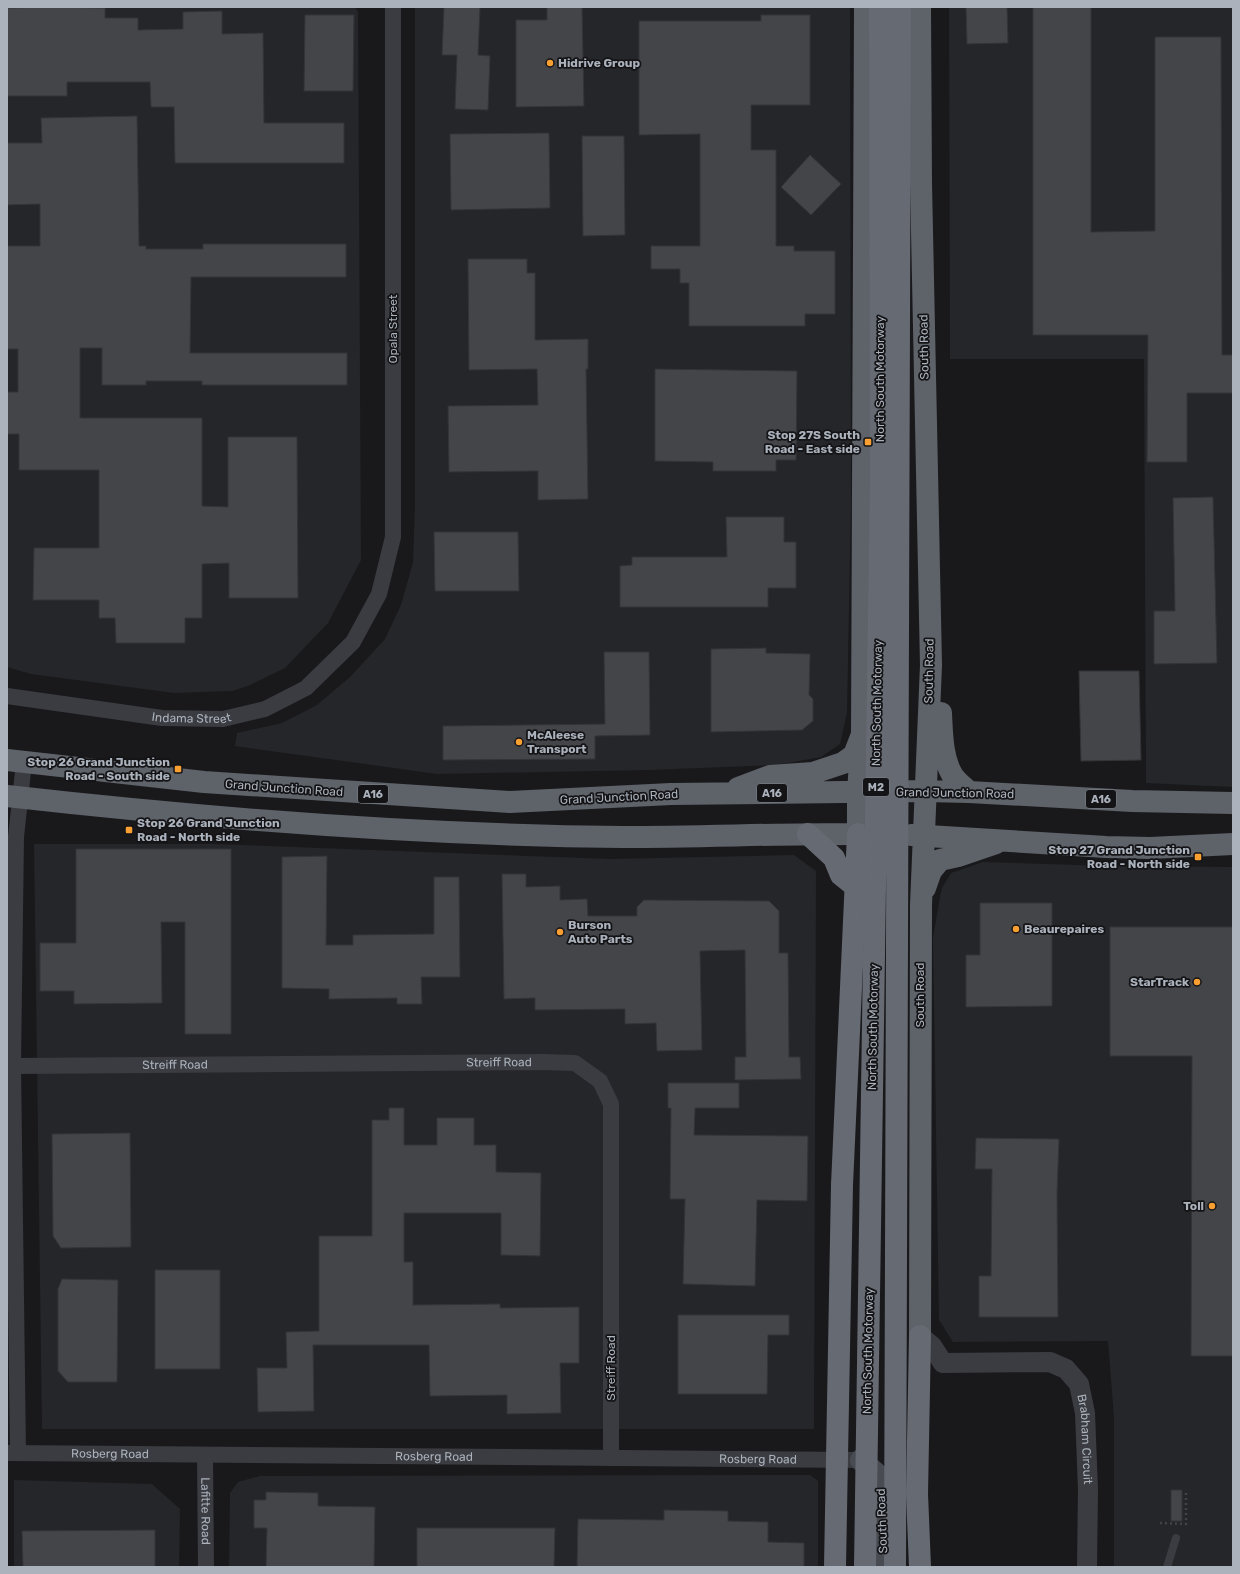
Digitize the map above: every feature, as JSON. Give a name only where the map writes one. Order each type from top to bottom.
[{"type":"highway","points":[[834,1567],[842,1185],[856,886],[858,792],[862,734],[865,7]]},
{"type":"highway","name":"North South Motorway","points":[[865,1567],[881,479],[880,7]]},
{"type":"highway","name":"North South Motorway","points":[[895,1567],[900,7]]},
{"type":"highway","name":"South Road","points":[[920,7],[921,183],[931,665],[921,905],[920,1336]]},
{"type":"highway","points":[[931,665],[941,698],[943,743],[946,756],[953,776],[969,792]]},
{"type":"highway","points":[[862,734],[885,752],[904,751],[928,727]]},
{"type":"highway","points":[[724,793],[770,776],[813,773],[843,763],[854,755],[862,734]]},
{"type":"highway","name":"Grand Junction Road","points":[[15,761],[204,782],[510,802],[724,793],[926,791],[1132,801],[1233,803]]},
{"type":"highway","points":[[14,797],[312,825],[416,831],[622,837],[808,834],[924,835],[1106,847],[1150,848],[1233,844]]},
{"type":"highway","points":[[808,834],[834,858],[841,875],[856,886]]},
{"type":"highway","points":[[921,905],[930,871],[940,860],[958,856],[1005,840]]},
{"type":"highway","points":[[920,1336],[917,1494],[920,1567]]},
{"type":"main road","name":"South Road","points":[[861,1460],[879,1476],[883,1494],[883,1567]]},
{"type":"street","name":"Opala Street","points":[[353,642],[379,594],[393,537],[393,7]]},
{"type":"street","name":"Indama Street","points":[[7,696],[162,718],[223,719],[264,709],[306,688],[353,642]]},
{"type":"street","points":[[12,1453],[13,1066],[11,892],[15,761]]},
{"type":"street","name":"Streiff Road","points":[[13,1066],[536,1062],[575,1063],[600,1081],[611,1104],[611,1458]]},
{"type":"street","points":[[920,1336],[932,1346],[943,1363],[928,1371],[920,1383]]},
{"type":"street","name":"Brabham Circuit","points":[[943,1363],[1050,1362],[1066,1369],[1079,1384],[1085,1413],[1088,1489],[1088,1567]]},
{"type":"street","name":"Rosberg Road","points":[[12,1453],[861,1460]]},
{"type":"street","name":"Lafitte Road","points":[[206,1455],[206,1567]]},
{"type":"lane","points":[[1167,1567],[1176,1538]]},
{"type":"path","points":[[1160,1523],[1186,1524],[1186,1492]]},
{"type":"shaded area","points":[[7,7],[355,7],[358,12],[361,560],[328,623],[285,668],[250,685],[233,691],[174,693],[31,674],[7,667]]},
{"type":"shaded area","points":[[415,7],[850,7],[851,500],[847,713],[840,744],[821,757],[777,765],[649,770],[437,774],[235,746],[237,733],[282,723],[317,705],[350,677],[385,639],[401,605],[413,562],[415,505]]},
{"type":"shaded area","points":[[949,7],[1233,7],[1233,787],[1146,783],[1144,359],[950,359]]},
{"type":"shaded area","points":[[34,844],[213,844],[610,859],[794,855],[816,871],[814,1429],[42,1429]]},
{"type":"shaded area","points":[[983,862],[1109,866],[1233,867],[1233,1567],[1114,1567],[1114,1417],[1108,1341],[953,1342],[939,1320],[933,938],[942,888],[951,873]]},
{"type":"shaded area","points":[[810,1475],[818,1481],[818,1567],[229,1567],[230,1493],[238,1482],[260,1476]]},
{"type":"shaded area","points":[[14,1480],[152,1484],[180,1509],[179,1567],[14,1567]]},
{"type":"building","points":[[444,7],[480,7],[478,55],[490,56],[488,110],[455,109],[457,55],[442,55]]},
{"type":"building","name":"Hidrive Group","points":[[547,7],[582,7],[584,106],[516,107],[516,20],[547,20]]},
{"type":"building","points":[[966,7],[1007,7],[1008,43],[967,44]]},
{"type":"building","points":[[1033,7],[1091,7],[1091,232],[1155,231],[1155,37],[1221,37],[1222,355],[1233,355],[1233,393],[1187,393],[1187,462],[1147,462],[1148,335],[1033,335]]},
{"type":"building","points":[[7,8],[105,8],[105,18],[138,18],[138,30],[183,29],[183,12],[222,11],[222,34],[263,33],[264,123],[344,123],[344,163],[175,163],[174,107],[151,107],[150,82],[67,82],[67,96],[7,96]]},
{"type":"building","points":[[305,15],[354,15],[353,91],[304,91]]},
{"type":"building","points":[[761,15],[810,15],[810,105],[751,105],[751,150],[776,150],[776,246],[794,246],[794,251],[835,251],[835,314],[805,314],[805,326],[689,326],[689,283],[680,283],[680,269],[651,269],[651,246],[700,246],[700,134],[639,135],[639,21],[761,21]]},
{"type":"building","points":[[137,116],[139,246],[146,246],[146,249],[203,249],[203,244],[346,244],[346,277],[191,277],[190,353],[347,353],[347,385],[202,385],[202,381],[146,381],[146,385],[102,385],[102,348],[80,348],[80,418],[202,418],[202,506],[228,507],[228,437],[297,437],[298,598],[229,598],[229,563],[202,564],[202,618],[185,618],[185,643],[116,643],[115,618],[99,618],[99,600],[33,600],[34,548],[99,548],[99,470],[19,470],[19,434],[7,434],[7,392],[18,392],[18,349],[7,349],[7,246],[40,246],[40,204],[7,205],[7,143],[42,143],[41,118]]},
{"type":"building","points":[[549,133],[550,208],[451,210],[450,134]]},
{"type":"building","points":[[582,136],[624,136],[625,235],[583,236]]},
{"type":"building","points":[[810,155],[841,184],[811,215],[781,187]]},
{"type":"building","points":[[468,259],[527,259],[527,273],[535,273],[535,340],[588,339],[588,369],[586,369],[588,499],[538,500],[538,471],[449,472],[448,406],[538,405],[537,369],[469,370]]},
{"type":"building","points":[[655,369],[797,371],[796,460],[776,460],[776,471],[713,471],[713,462],[655,461]]},
{"type":"building","points":[[1213,497],[1217,663],[1154,664],[1154,611],[1175,611],[1173,498]]},
{"type":"building","points":[[726,517],[784,517],[784,542],[796,542],[796,588],[768,588],[768,607],[620,607],[620,566],[632,565],[632,557],[727,557]]},
{"type":"building","points":[[434,532],[518,532],[519,591],[435,591]]},
{"type":"building","points":[[766,648],[766,653],[810,654],[809,695],[813,699],[813,721],[802,730],[711,732],[711,649]]},
{"type":"building","points":[[604,652],[649,652],[650,735],[595,736],[595,759],[443,760],[443,726],[605,724]]},
{"type":"building","points":[[1079,671],[1139,671],[1141,760],[1081,761]]},
{"type":"building","points":[[76,849],[231,849],[231,1034],[185,1034],[185,922],[161,922],[162,1003],[74,1004],[74,991],[40,991],[40,943],[76,943]]},
{"type":"building","points":[[327,856],[326,945],[353,945],[353,935],[434,934],[434,877],[459,877],[460,977],[421,977],[422,1004],[397,1004],[397,998],[329,999],[329,989],[282,988],[282,857]]},
{"type":"building","points":[[502,874],[526,874],[526,887],[560,886],[560,900],[587,899],[588,916],[637,916],[637,907],[644,900],[769,901],[779,911],[779,953],[788,953],[789,1057],[800,1057],[801,1079],[735,1080],[735,1057],[746,1057],[745,950],[700,951],[702,1050],[657,1051],[656,1023],[625,1024],[625,1009],[535,1010],[535,998],[504,999]]},
{"type":"building","name":"Beaurepaires","points":[[980,903],[1052,903],[1052,1006],[966,1007],[966,955],[980,955]]},
{"type":"building","name":"Toll","points":[[1110,927],[1233,927],[1233,1356],[1191,1356],[1192,1056],[1110,1056]]},
{"type":"building","points":[[668,1083],[739,1083],[739,1108],[695,1108],[694,1135],[808,1136],[807,1201],[757,1200],[755,1286],[683,1284],[685,1199],[670,1199],[671,1108],[668,1108]]},
{"type":"building","points":[[389,1108],[404,1108],[404,1145],[437,1145],[437,1118],[474,1118],[474,1145],[496,1145],[496,1172],[541,1173],[540,1256],[501,1255],[501,1213],[404,1213],[404,1262],[413,1262],[413,1305],[500,1304],[500,1308],[579,1307],[579,1363],[560,1363],[561,1413],[507,1414],[507,1395],[430,1396],[429,1345],[313,1345],[314,1411],[258,1412],[257,1368],[287,1368],[286,1332],[319,1331],[319,1236],[372,1236],[372,1120],[389,1120]]},
{"type":"building","points":[[130,1133],[131,1247],[61,1248],[53,1236],[52,1134]]},
{"type":"building","points":[[976,1138],[1059,1139],[1057,1193],[1058,1317],[979,1317],[979,1276],[991,1276],[992,1169],[975,1169]]},
{"type":"building","points":[[155,1270],[220,1270],[220,1369],[155,1369]]},
{"type":"building","points":[[62,1279],[118,1280],[117,1382],[68,1382],[58,1371],[58,1289]]},
{"type":"building","points":[[678,1315],[789,1315],[789,1335],[768,1335],[767,1394],[678,1394]]},
{"type":"building","points":[[1171,1490],[1182,1490],[1182,1521],[1171,1521]]},
{"type":"building","points":[[266,1492],[318,1493],[318,1506],[375,1507],[374,1567],[266,1567],[267,1528],[254,1528],[254,1500],[266,1500]]},
{"type":"building","points":[[664,1510],[728,1511],[728,1521],[768,1522],[768,1542],[804,1543],[804,1567],[577,1567],[578,1519],[664,1520]]},
{"type":"building","points":[[417,1528],[555,1528],[554,1567],[417,1567]]},
{"type":"building","points":[[155,1530],[155,1567],[23,1567],[22,1531]]},
{"type":"place","name":"Hidrive Group","points":[[550,63]]},
{"type":"place","name":"Stop 27S South Road - East side","points":[[868,442]]},
{"type":"place","name":"McAleese Transport","points":[[519,742]]},
{"type":"place","name":"Stop 26 Grand Junction Road - South side","points":[[178,769]]},
{"type":"place","name":"Stop 26 Grand Junction Road - North side","points":[[129,830]]},
{"type":"place","name":"Stop 27 Grand Junction Road - North side","points":[[1198,857]]},
{"type":"place","name":"Beaurepaires","points":[[1016,929]]},
{"type":"place","name":"Burson Auto Parts","points":[[560,932]]},
{"type":"place","name":"StarTrack","points":[[1197,982]]},
{"type":"place","name":"Toll","points":[[1212,1206]]}]
